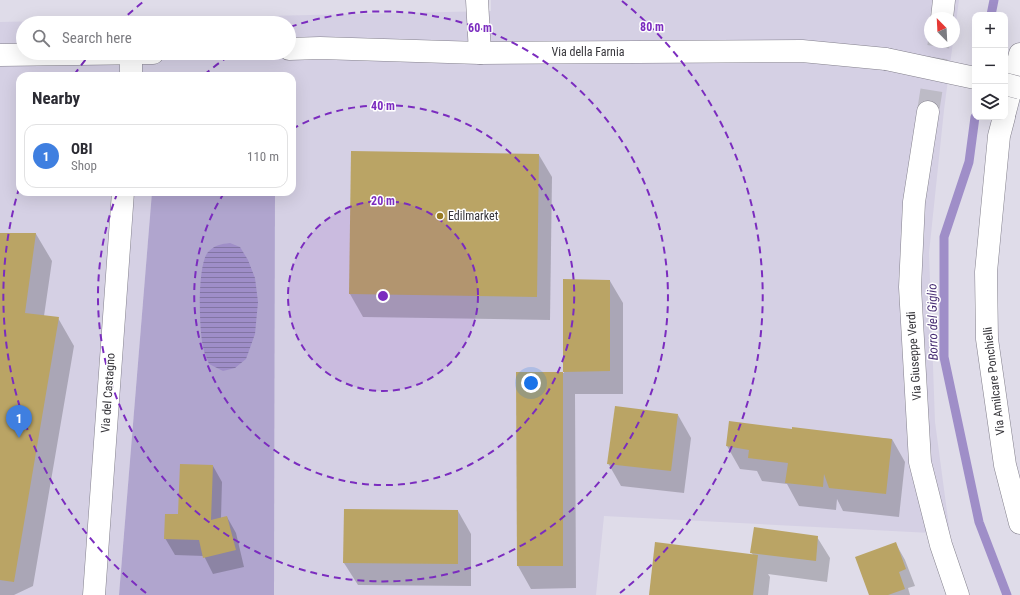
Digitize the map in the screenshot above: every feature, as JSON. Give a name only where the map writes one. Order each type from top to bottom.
[{"type":"street","points":[[477,0],[480,53]]},
{"type":"street","points":[[943,12],[944,0]]},
{"type":"street","name":"Via della Farnia","points":[[296,49],[320,48],[480,53],[802,51],[886,59],[972,77]]},
{"type":"street","points":[[1008,100],[1020,54]]},
{"type":"street","points":[[0,55],[16,55]]},
{"type":"street","points":[[131,60],[131,72]]},
{"type":"street","points":[[1008,85],[1020,88]]},
{"type":"street","name":"Via Giuseppe Verdi","points":[[928,112],[914,202],[910,287],[920,462],[941,545],[958,595]]},
{"type":"street","name":"Via Amilcare Ponchielli","points":[[1003,120],[999,136],[986,272],[987,339],[1005,465],[1020,524]]},
{"type":"street","name":"Via del Castagno","points":[[94,595],[123,196]]},
{"type":"shaded area","points":[[491,0],[959,0],[957,12],[924,12],[924,48],[952,48],[929,253],[935,422],[950,534],[604,516],[596,595],[274,595],[275,196],[296,196],[296,72],[16,72],[16,196],[152,196],[119,595],[0,595],[0,22],[16,22],[16,60],[296,60],[296,16],[268,16],[491,11]]},
{"type":"shaded area","points":[[152,196],[275,196],[274,595],[119,595]]},
{"type":"shaded area","points":[[230,243],[240,247],[248,260],[255,278],[258,302],[255,334],[246,359],[235,368],[223,371],[209,364],[203,349],[200,298],[204,259],[208,252],[213,248],[218,245]]},
{"type":"building","points":[[351,151],[539,154],[537,297],[349,294]]},
{"type":"building","points":[[0,233],[36,233],[25,313],[59,317],[14,582],[0,580]]},
{"type":"building","points":[[563,279],[610,280],[610,371],[563,372]]},
{"type":"building","points":[[516,372],[563,372],[563,566],[517,566]]},
{"type":"building","points":[[615,406],[678,414],[671,471],[607,464]]},
{"type":"building","points":[[729,421],[892,439],[886,494],[829,488],[824,474],[823,487],[785,483],[788,463],[748,458],[749,450],[726,446]]},
{"type":"building","points":[[180,464],[213,465],[211,520],[227,516],[236,550],[203,558],[199,540],[164,539],[165,514],[178,514]]},
{"type":"building","points":[[344,509],[458,510],[458,564],[343,563]]},
{"type":"building","points":[[754,527],[818,536],[816,561],[750,553]]},
{"type":"building","points":[[655,542],[758,555],[753,595],[649,595]]},
{"type":"building","points":[[896,542],[906,569],[899,572],[905,589],[888,595],[869,595],[855,557]]},
{"type":"waterway","name":"Borro del Giglio","points":[[992,12],[994,0]]},
{"type":"waterway","name":"Borro del Giglio","points":[[975,120],[969,162],[944,237],[944,357],[979,522],[1007,595]]},
{"type":"tunnel","points":[[928,112],[938,48]]},
{"type":"place","name":"Edilmarket","points":[[440,216]]},
{"type":"place","name":"OBI","points":[[19,438]]}]
